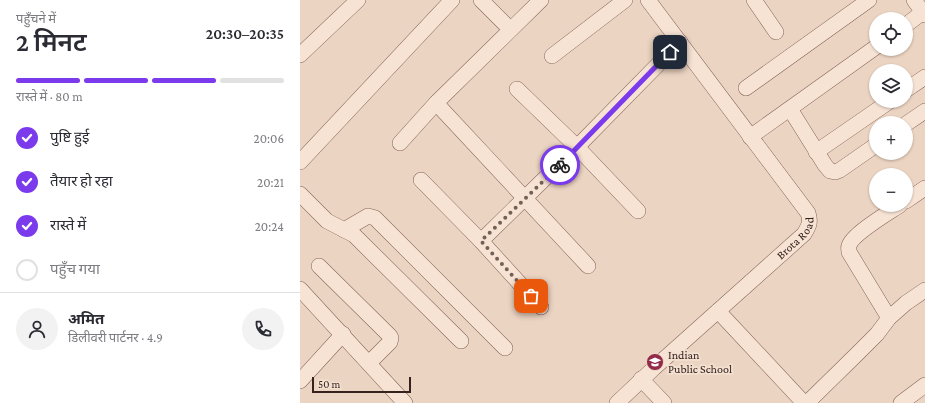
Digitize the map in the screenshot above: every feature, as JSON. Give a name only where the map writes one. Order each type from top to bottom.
[{"type":"street","points":[[300,55],[358,0]]},
{"type":"street","points":[[300,162],[452,0]]},
{"type":"street","points":[[481,0],[510,29]]},
{"type":"street","points":[[400,143],[436,103],[541,0]]},
{"type":"street","points":[[552,56],[625,0]]},
{"type":"street","points":[[754,0],[776,32]]},
{"type":"street","points":[[746,88],[869,0]]},
{"type":"street","points":[[913,21],[924,14],[914,0]]},
{"type":"street","name":"Brota Road","points":[[618,403],[641,379],[804,234],[810,221],[808,213],[680,42],[652,1]]},
{"type":"street","points":[[481,241],[577,148],[680,42]]},
{"type":"street","points":[[750,137],[869,52]]},
{"type":"street","points":[[913,85],[925,77]]},
{"type":"street","points":[[517,88],[638,211]]},
{"type":"street","points":[[436,103],[588,266]]},
{"type":"street","points":[[816,152],[880,108]]},
{"type":"street","points":[[790,109],[816,152],[830,171],[836,172],[869,150]]},
{"type":"street","points":[[913,119],[925,111]]},
{"type":"street","points":[[421,180],[481,241],[541,307]]},
{"type":"street","points":[[913,196],[925,188]]},
{"type":"street","points":[[300,194],[327,221],[354,235],[461,341]]},
{"type":"street","points":[[889,318],[849,252],[848,246],[852,239],[859,233],[890,212]]},
{"type":"street","points":[[344,230],[368,216],[375,218],[505,348]]},
{"type":"street","points":[[319,266],[390,336],[390,342],[370,363]]},
{"type":"street","points":[[300,289],[370,363],[405,403]]},
{"type":"street","points":[[718,311],[805,403],[877,334],[889,318],[906,303],[925,290]]},
{"type":"street","points":[[300,381],[343,334]]},
{"type":"street","points":[[641,379],[664,403]]},
{"type":"street","points":[[901,403],[925,385]]},
{"type":"way so far","points":[[531,296],[481,241],[560,165]]},
{"type":"place","name":"Indian Public School","points":[[655,362]]},
{"type":"route","points":[[560,165],[670,52]]}]
